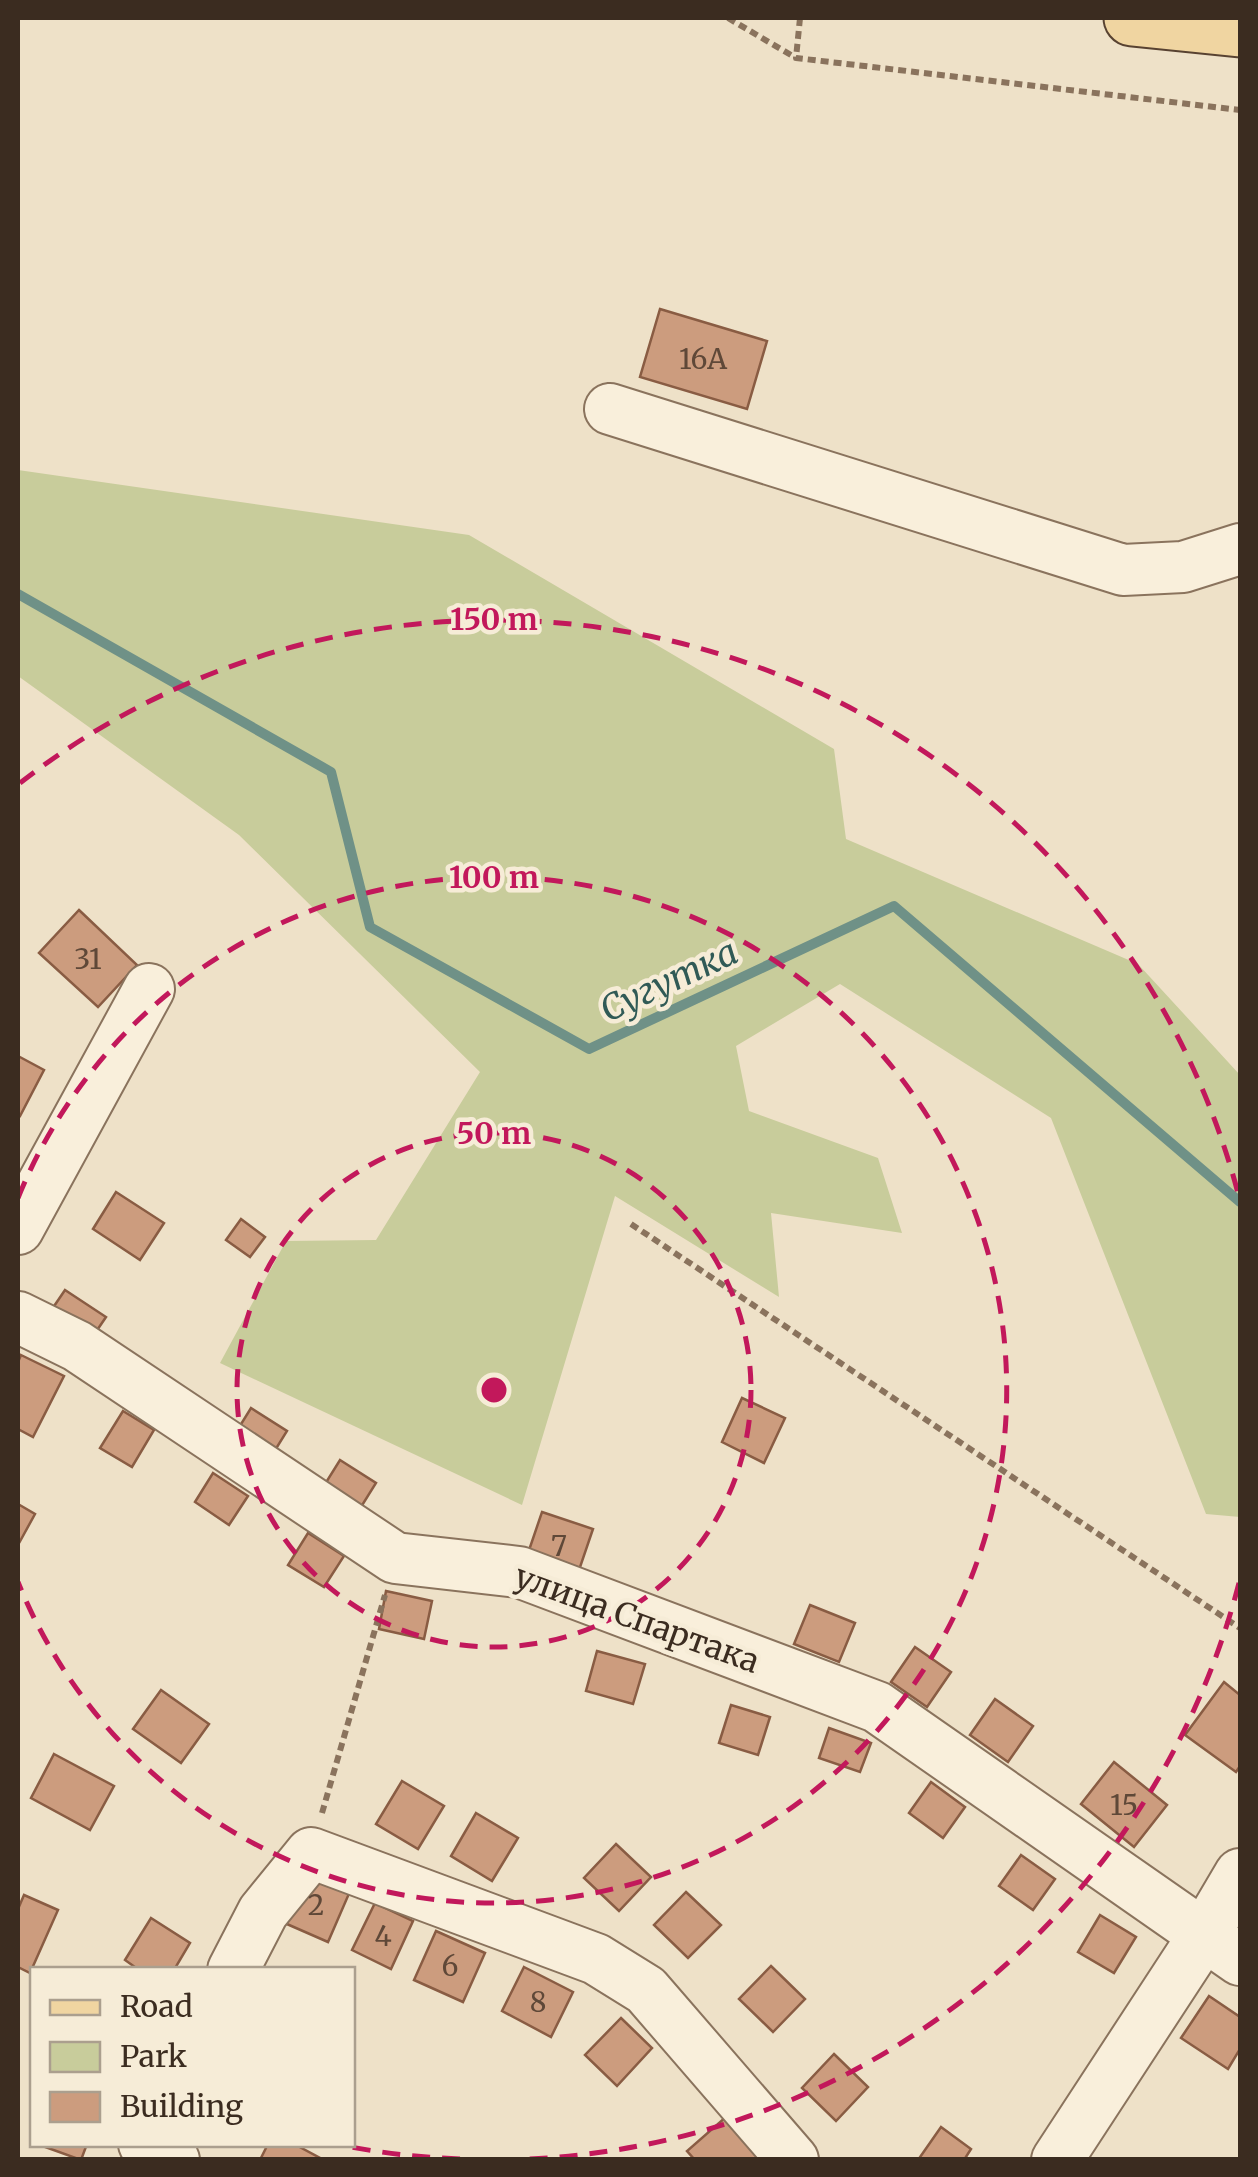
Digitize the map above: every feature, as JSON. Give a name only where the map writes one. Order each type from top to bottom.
[{"type":"main road","points":[[1132,18],[1240,29]]},
{"type":"street","points":[[610,409],[1123,570],[1183,567],[1240,549]]},
{"type":"street","points":[[18,1230],[150,989]]},
{"type":"street","name":"улица Спартака","points":[[18,1317],[76,1346],[395,1558],[519,1572],[877,1707],[1222,1948]]},
{"type":"street","points":[[235,1967],[264,1912],[311,1853],[596,1959],[646,1990],[793,2160]]},
{"type":"street","points":[[1057,2160],[1222,1948],[1240,1874]]},
{"type":"street","points":[[148,2147],[174,2160]]},
{"type":"path","points":[[728,18],[796,58],[1240,110]]},
{"type":"path","points":[[796,58],[800,18]]},
{"type":"path","points":[[630,1224],[1240,1628]]},
{"type":"path","points":[[311,1853],[395,1558]]},
{"type":"green space","points":[[18,470],[469,535],[834,749],[846,839],[1138,964],[1240,1075],[1240,1517],[1206,1514],[1051,1118],[840,984],[736,1046],[749,1111],[878,1158],[902,1233],[771,1213],[779,1297],[615,1196],[522,1505],[220,1363],[286,1241],[376,1240],[480,1072],[239,835],[18,676]]},
{"type":"building","points":[[660,309],[767,341],[747,409],[640,377]]},
{"type":"building","points":[[79,910],[137,965],[98,1007],[39,953]]},
{"type":"building","points":[[18,1056],[44,1070],[20,1116],[18,1115]]},
{"type":"building","points":[[116,1192],[164,1223],[140,1260],[93,1229]]},
{"type":"building","points":[[241,1219],[265,1237],[250,1257],[226,1240]]},
{"type":"building","points":[[65,1290],[106,1317],[87,1345],[46,1318]]},
{"type":"building","points":[[21,1355],[64,1376],[33,1437],[18,1429]]},
{"type":"building","points":[[742,1398],[785,1418],[764,1463],[722,1442]]},
{"type":"building","points":[[251,1408],[287,1431],[269,1460],[233,1437]]},
{"type":"building","points":[[123,1411],[154,1430],[132,1467],[100,1448]]},
{"type":"building","points":[[340,1460],[376,1483],[356,1515],[320,1492]]},
{"type":"building","points":[[213,1473],[248,1496],[229,1525],[195,1502]]},
{"type":"building","points":[[18,1504],[35,1514],[18,1545]]},
{"type":"building","points":[[542,1512],[593,1529],[576,1579],[525,1562]]},
{"type":"building","points":[[308,1533],[344,1556],[324,1587],[288,1565]]},
{"type":"building","points":[[386,1591],[432,1601],[424,1639],[379,1629]]},
{"type":"building","points":[[810,1605],[855,1623],[839,1662],[794,1644]]},
{"type":"building","points":[[915,1647],[951,1672],[927,1707],[891,1682]]},
{"type":"building","points":[[597,1651],[645,1664],[633,1704],[586,1691]]},
{"type":"building","points":[[1224,1682],[1240,1695],[1240,1766],[1236,1772],[1185,1735]]},
{"type":"building","points":[[161,1690],[209,1724],[181,1763],[133,1729]]},
{"type":"building","points":[[995,1699],[1033,1726],[1008,1762],[970,1735]]},
{"type":"building","points":[[731,1705],[770,1717],[758,1755],[719,1743]]},
{"type":"building","points":[[829,1728],[871,1743],[860,1772],[819,1758]]},
{"type":"building","points":[[54,1754],[114,1786],[90,1830],[31,1798]]},
{"type":"building","points":[[1114,1762],[1167,1805],[1134,1847],[1081,1804]]},
{"type":"building","points":[[402,1781],[444,1806],[418,1849],[376,1824]]},
{"type":"building","points":[[931,1782],[965,1807],[943,1838],[909,1813]]},
{"type":"building","points":[[476,1813],[518,1838],[492,1881],[451,1856]]},
{"type":"building","points":[[616,1844],[651,1877],[619,1911],[584,1878]]},
{"type":"building","points":[[1021,1855],[1055,1879],[1033,1910],[999,1886]]},
{"type":"building","points":[[304,1868],[351,1889],[328,1942],[280,1921]]},
{"type":"building","points":[[686,1892],[721,1925],[688,1958],[654,1925]]},
{"type":"building","points":[[24,1895],[58,1910],[30,1973],[18,1967],[18,1909]]},
{"type":"building","points":[[375,1903],[413,1921],[391,1969],[352,1950]]},
{"type":"building","points":[[1100,1915],[1136,1937],[1114,1973],[1078,1952]]},
{"type":"building","points":[[151,1918],[190,1943],[176,1967],[135,1967],[125,1960]]},
{"type":"building","points":[[436,1931],[485,1953],[463,2002],[414,1980]]},
{"type":"building","points":[[771,1966],[805,1999],[773,2032],[739,1999]]},
{"type":"building","points":[[524,1967],[573,1992],[551,2037],[502,2011]]},
{"type":"building","points":[[1209,1996],[1240,2017],[1240,2049],[1228,2069],[1181,2038]]},
{"type":"building","points":[[621,2018],[652,2048],[617,2086],[585,2055]]},
{"type":"building","points":[[834,2054],[868,2087],[836,2121],[802,2088]]},
{"type":"building","points":[[727,2116],[764,2160],[695,2160],[687,2151]]},
{"type":"building","points":[[941,2127],[971,2149],[964,2160],[918,2160]]},
{"type":"building","points":[[45,2147],[86,2147],[81,2160]]},
{"type":"building","points":[[266,2147],[300,2147],[320,2158],[260,2160]]},
{"type":"waterway","name":"Сугутка","points":[[18,594],[331,772],[370,927],[589,1049],[894,906],[1240,1202]]}]
